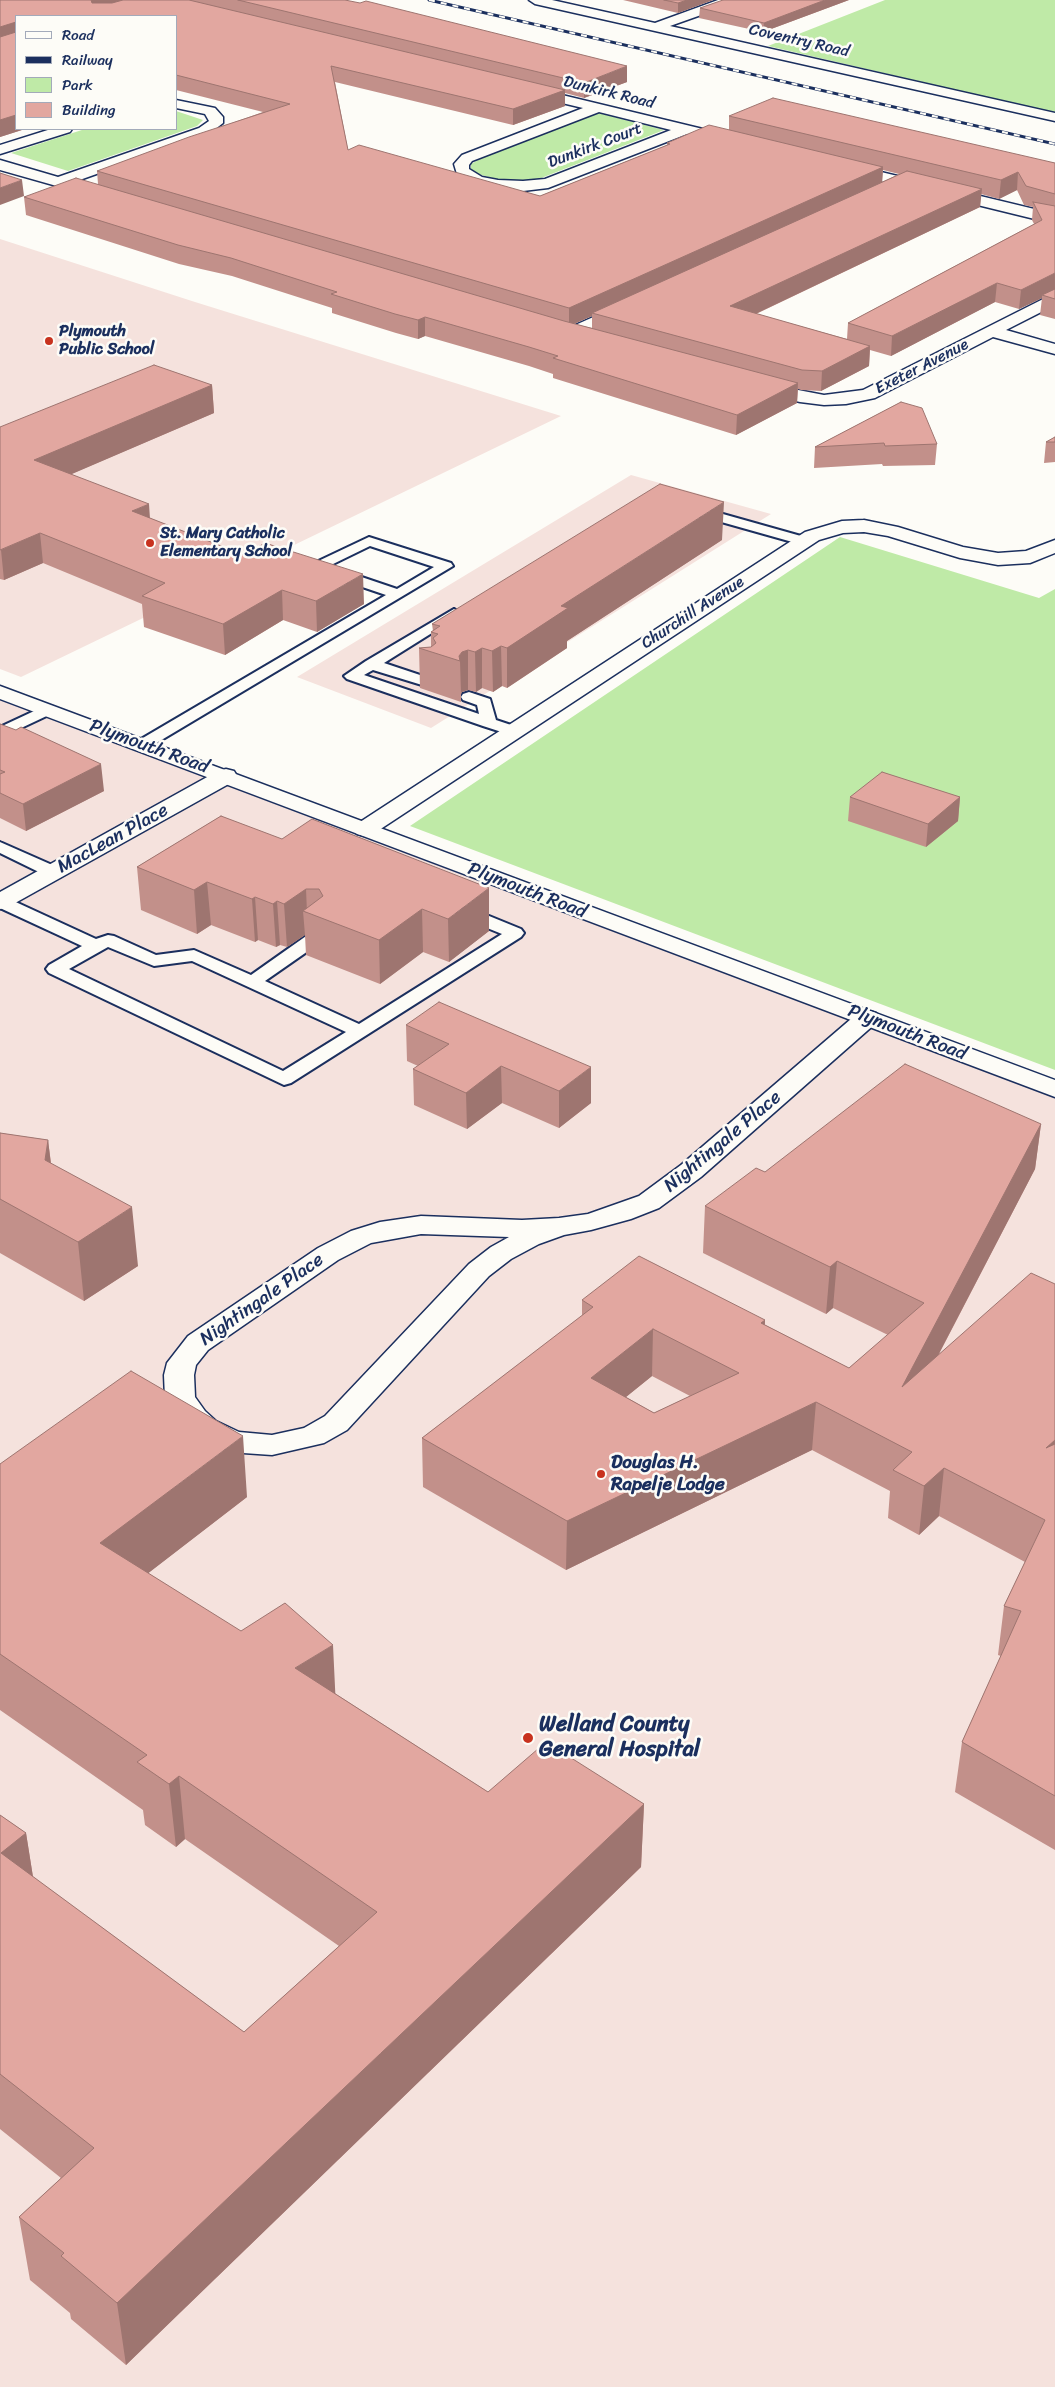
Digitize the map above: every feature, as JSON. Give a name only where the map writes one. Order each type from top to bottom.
[{"type":"street","name":"Coventry Road","points":[[535,0],[1055,117]]},
{"type":"street","points":[[656,27],[730,0]]},
{"type":"street","name":"Dunkirk Road","points":[[510,87],[742,143]]},
{"type":"street","points":[[58,182],[204,131],[216,123],[216,117],[210,111],[178,104]]},
{"type":"street","name":"Dunkirk Court","points":[[597,108],[467,158],[461,164],[462,171],[473,178],[498,184],[523,186],[553,183],[686,129]]},
{"type":"street","points":[[0,150],[62,130]]},
{"type":"street","points":[[0,165],[115,199]]},
{"type":"street","points":[[837,166],[1055,220]]},
{"type":"street","points":[[876,195],[903,182]]},
{"type":"street","name":"Exeter Avenue","points":[[742,382],[780,393],[824,400],[846,399],[869,394],[1055,298]]},
{"type":"street","points":[[570,334],[642,301]]},
{"type":"street","points":[[551,328],[598,342]]},
{"type":"street","points":[[990,332],[1055,348]]},
{"type":"street","name":"Churchill Avenue","points":[[365,829],[802,541],[831,529],[864,526],[891,531],[960,552],[998,559],[1030,557],[1055,546]]},
{"type":"street","name":"Plymouth Road","points":[[0,692],[365,829],[408,854],[457,873],[867,1018],[1055,1089]]},
{"type":"street","name":"MacLean Place","points":[[1,902],[226,776]]},
{"type":"street","name":"Nightingale Place","points":[[559,1227],[529,1238],[501,1253],[479,1270],[344,1415],[336,1423],[314,1436],[272,1445],[243,1443],[230,1440],[205,1428],[185,1409],[180,1398],[179,1375],[182,1363],[198,1342],[344,1245],[380,1231],[421,1225],[522,1229],[559,1227],[591,1222],[649,1202],[671,1188],[867,1018]]},
{"type":"lane","points":[[682,507],[802,541]]},
{"type":"lane","points":[[142,745],[446,566],[369,541],[317,567],[398,594]]},
{"type":"lane","points":[[462,608],[352,676],[514,731]]},
{"type":"lane","points":[[371,664],[427,682]]},
{"type":"lane","points":[[468,697],[484,702],[489,723]]},
{"type":"lane","points":[[0,733],[47,710]]},
{"type":"lane","points":[[0,847],[53,872]]},
{"type":"lane","points":[[1,902],[96,946]]},
{"type":"lane","points":[[360,1031],[194,955],[154,961],[108,940],[55,969],[284,1079],[360,1031],[515,933],[452,908]]},
{"type":"lane","points":[[252,982],[316,938]]},
{"type":"shaded area","name":"St. Mary Catholic Elementary School","points":[[0,239],[561,416],[21,677],[0,669]]},
{"type":"shaded area","points":[[631,475],[771,514],[431,728],[297,677]]},
{"type":"shaded area","name":"Welland County General Hospital","points":[[0,692],[1055,1089],[1055,2387],[0,2387]]},
{"type":"green space","points":[[885,0],[1055,0],[1055,113],[768,46]]},
{"type":"green space","points":[[178,112],[203,120],[197,126],[68,171],[11,153],[82,130],[178,130]]},
{"type":"green space","points":[[598,113],[664,130],[531,182],[503,181],[478,174],[471,169],[471,164],[480,159]]},
{"type":"green space","points":[[840,537],[1039,598],[1055,589],[1055,1070],[410,826]]},
{"type":"building","points":[[0,0],[91,0],[92,3],[112,3],[123,0],[189,0],[565,90],[513,109],[331,66],[348,150],[359,145],[540,196],[670,144],[667,143],[709,125],[883,167],[569,308],[97,171],[189,137],[290,104],[178,76],[178,15],[15,15],[15,22],[0,27]]},
{"type":"building","points":[[238,0],[345,0],[360,3],[366,1],[627,66],[584,83]]},
{"type":"building","points":[[664,0],[687,0],[678,3]]},
{"type":"building","points":[[723,0],[825,0],[764,23],[700,8]]},
{"type":"building","points":[[15,32],[15,115],[0,120],[0,37]]},
{"type":"building","points":[[773,98],[1055,163],[1055,194],[1026,186],[1018,172],[1001,180],[729,116]]},
{"type":"building","points":[[907,171],[982,189],[730,306],[870,346],[822,371],[802,370],[592,313]]},
{"type":"building","points":[[0,173],[22,180],[0,188]]},
{"type":"building","points":[[76,178],[564,321],[798,383],[737,415],[553,358],[558,356],[529,347],[425,317],[418,320],[395,314],[331,294],[337,292],[231,258],[178,245],[24,197]]},
{"type":"building","points":[[1033,202],[1055,206],[1055,273],[1021,290],[997,283],[892,336],[848,323],[1042,220]]},
{"type":"building","points":[[1055,289],[1055,299],[1042,295]]},
{"type":"building","points":[[154,365],[212,385],[34,460],[149,504],[132,511],[244,555],[265,543],[363,574],[316,601],[282,590],[223,624],[142,596],[165,583],[40,533],[0,550],[0,427]]},
{"type":"building","points":[[901,402],[922,408],[937,444],[885,446],[884,443],[815,447]]},
{"type":"building","points":[[1055,437],[1055,442],[1046,442]]},
{"type":"building","points":[[660,484],[724,502],[561,606],[568,608],[507,648],[501,646],[492,651],[482,648],[475,652],[468,650],[462,652],[459,656],[460,661],[419,648],[431,647],[436,643],[433,638],[438,634],[431,632],[440,626],[432,624]]},
{"type":"building","points":[[0,724],[16,730],[21,727],[101,764],[23,804],[0,793],[0,774],[5,772],[0,770]]},
{"type":"building","points":[[882,772],[960,797],[928,824],[850,797]]},
{"type":"building","points":[[221,816],[282,839],[312,819],[489,888],[448,919],[422,909],[379,940],[303,911],[323,896],[319,889],[306,889],[284,904],[277,901],[273,904],[255,897],[252,899],[207,882],[194,890],[137,867]]},
{"type":"building","points":[[439,1002],[591,1067],[559,1091],[501,1066],[466,1093],[413,1069],[449,1044],[406,1025]]},
{"type":"building","name":"Douglas H. Rapelje Lodge","points":[[905,1064],[1041,1124],[902,1387],[1031,1273],[1055,1284],[1055,1440],[1046,1448],[1055,1444],[1055,1796],[962,1742],[1021,1611],[1004,1606],[1045,1520],[944,1468],[924,1486],[893,1470],[912,1452],[816,1402],[567,1521],[422,1438],[593,1307],[582,1300],[639,1256],[765,1320],[761,1323],[849,1368],[924,1303],[837,1261],[830,1267],[705,1206],[756,1168],[765,1172]],"holes":[[[653,1329],[739,1373],[654,1413],[591,1378]]]},
{"type":"building","points":[[0,1133],[48,1140],[45,1160],[132,1207],[78,1242],[0,1199]]},
{"type":"building","points":[[131,1371],[243,1436],[100,1543],[241,1631],[285,1603],[333,1645],[295,1668],[488,1792],[546,1742],[644,1804],[117,2303],[61,2256],[64,2253],[19,2217],[94,2148],[0,2074],[0,1815],[26,1833],[1,1853],[244,2032],[377,1912],[179,1776],[169,1784],[137,1762],[147,1755],[0,1654],[0,1464]]},
{"type":"railway","points":[[429,0],[1055,144]]},
{"type":"place","name":"Plymouth Public School","points":[[49,341]]},
{"type":"place","name":"St. Mary Catholic Elementary School","points":[[150,543]]},
{"type":"place","name":"Douglas H. Rapelje Lodge","points":[[601,1474]]},
{"type":"place","name":"Welland County General Hospital","points":[[528,1738]]}]
